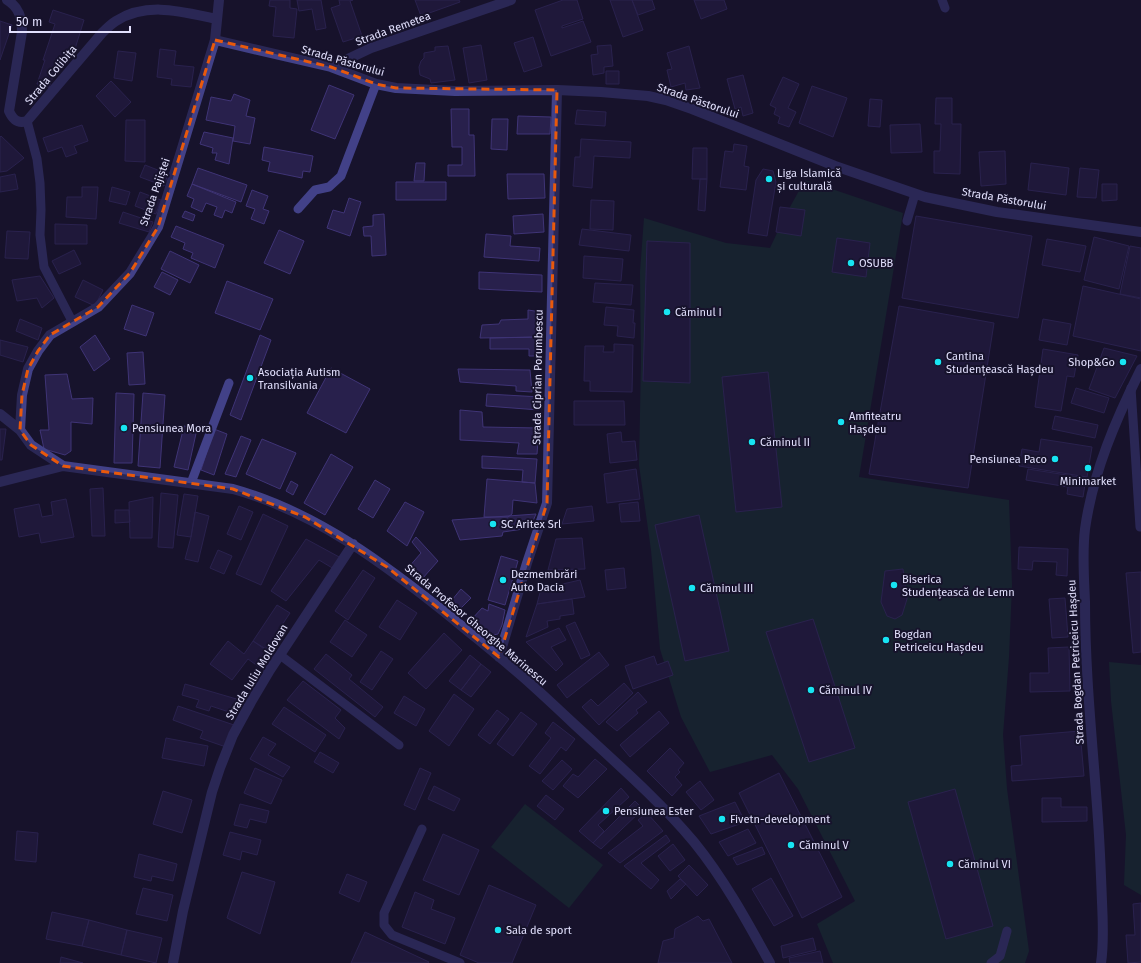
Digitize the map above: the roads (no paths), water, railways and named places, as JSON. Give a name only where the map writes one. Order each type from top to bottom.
[{"type":"street","points":[[6,0],[16,8],[22,22],[22,32],[5,113],[16,121],[27,121]]},
{"type":"street","name":"Strada Pajiștei","points":[[20,430],[22,395],[28,369],[38,351],[50,335],[98,307],[130,273],[158,226],[215,40],[219,0]]},
{"type":"street","name":"Strada Remetea","points":[[331,67],[371,48],[511,0]]},
{"type":"street","name":"Strada Colibița","points":[[27,121],[102,33],[116,21],[133,13],[152,9],[173,10],[217,19]]},
{"type":"street","name":"Strada Păstorului","points":[[215,40],[331,67],[376,84],[396,88],[455,91],[557,90],[631,94],[666,100],[835,166],[915,194],[997,212],[1141,232]]},
{"type":"street","name":"Strada Ciprian Porumbescu","points":[[499,657],[527,563],[547,503],[557,90]]},
{"type":"street","name":"Strada Bogdan Petriceicu Hașdeu","points":[[1101,963],[1103,952],[1103,917],[1101,863],[1087,668],[1084,544],[1090,507],[1106,447],[1118,417],[1141,369]]},
{"type":"street","points":[[0,414],[20,430],[31,445],[63,466]]},
{"type":"street","points":[[0,482],[63,466]]},
{"type":"street","name":"Strada Profesor Gheorghe Marinescu","points":[[63,466],[233,489],[255,495],[305,517],[353,544],[387,567],[522,676],[648,792],[694,842],[741,910],[770,963]]},
{"type":"street","name":"Strada Iuliu Moldovan","points":[[173,963],[183,911],[212,792],[233,736],[251,702],[280,655],[353,544]]},
{"type":"lane","points":[[298,209],[315,190],[330,187],[341,176],[376,84]]},
{"type":"lane","name":"Strada Colibița","points":[[27,121],[37,159],[40,183],[40,235],[44,266],[72,322]]},
{"type":"lane","points":[[908,221],[915,194]]},
{"type":"lane","points":[[191,484],[229,383]]},
{"type":"lane","points":[[1132,388],[1140,527]]},
{"type":"lane","points":[[280,655],[398,745]]},
{"type":"lane","points":[[422,829],[384,913],[384,925],[392,935],[460,963]]},
{"type":"lane","points":[[991,963],[1000,956],[1007,931]]},
{"type":"place","name":"Liga Islamică și culturală","points":[[769,179]]},
{"type":"place","name":"OSUBB","points":[[851,263]]},
{"type":"place","name":"Căminul I","points":[[667,312]]},
{"type":"place","name":"Cantina Studențească Hașdeu","points":[[938,362]]},
{"type":"place","name":"Shop&Go","points":[[1123,362]]},
{"type":"place","name":"Asociația Autism Transilvania","points":[[250,378]]},
{"type":"place","name":"Amfiteatru Hașdeu","points":[[841,422]]},
{"type":"place","name":"Pensiunea Mora","points":[[124,428]]},
{"type":"place","name":"Căminul II","points":[[752,442]]},
{"type":"place","name":"Pensiunea Paco","points":[[1055,459]]},
{"type":"place","name":"Minimarket","points":[[1088,468]]},
{"type":"place","name":"SC Aritex Srl","points":[[493,524]]},
{"type":"place","name":"Dezmembrări Auto Dacia","points":[[503,580]]},
{"type":"place","name":"Biserica Studențească de Lemn","points":[[894,585]]},
{"type":"place","name":"Căminul III","points":[[692,588]]},
{"type":"place","name":"Bogdan Petriceicu Hașdeu","points":[[886,640]]},
{"type":"place","name":"Căminul IV","points":[[811,690]]},
{"type":"place","name":"Pensiunea Ester","points":[[606,811]]},
{"type":"place","name":"Fivetn-development","points":[[722,819]]},
{"type":"place","name":"Căminul V","points":[[791,845]]},
{"type":"place","name":"Căminul VI","points":[[950,864]]},
{"type":"place","name":"Sala de sport","points":[[498,930]]}]
